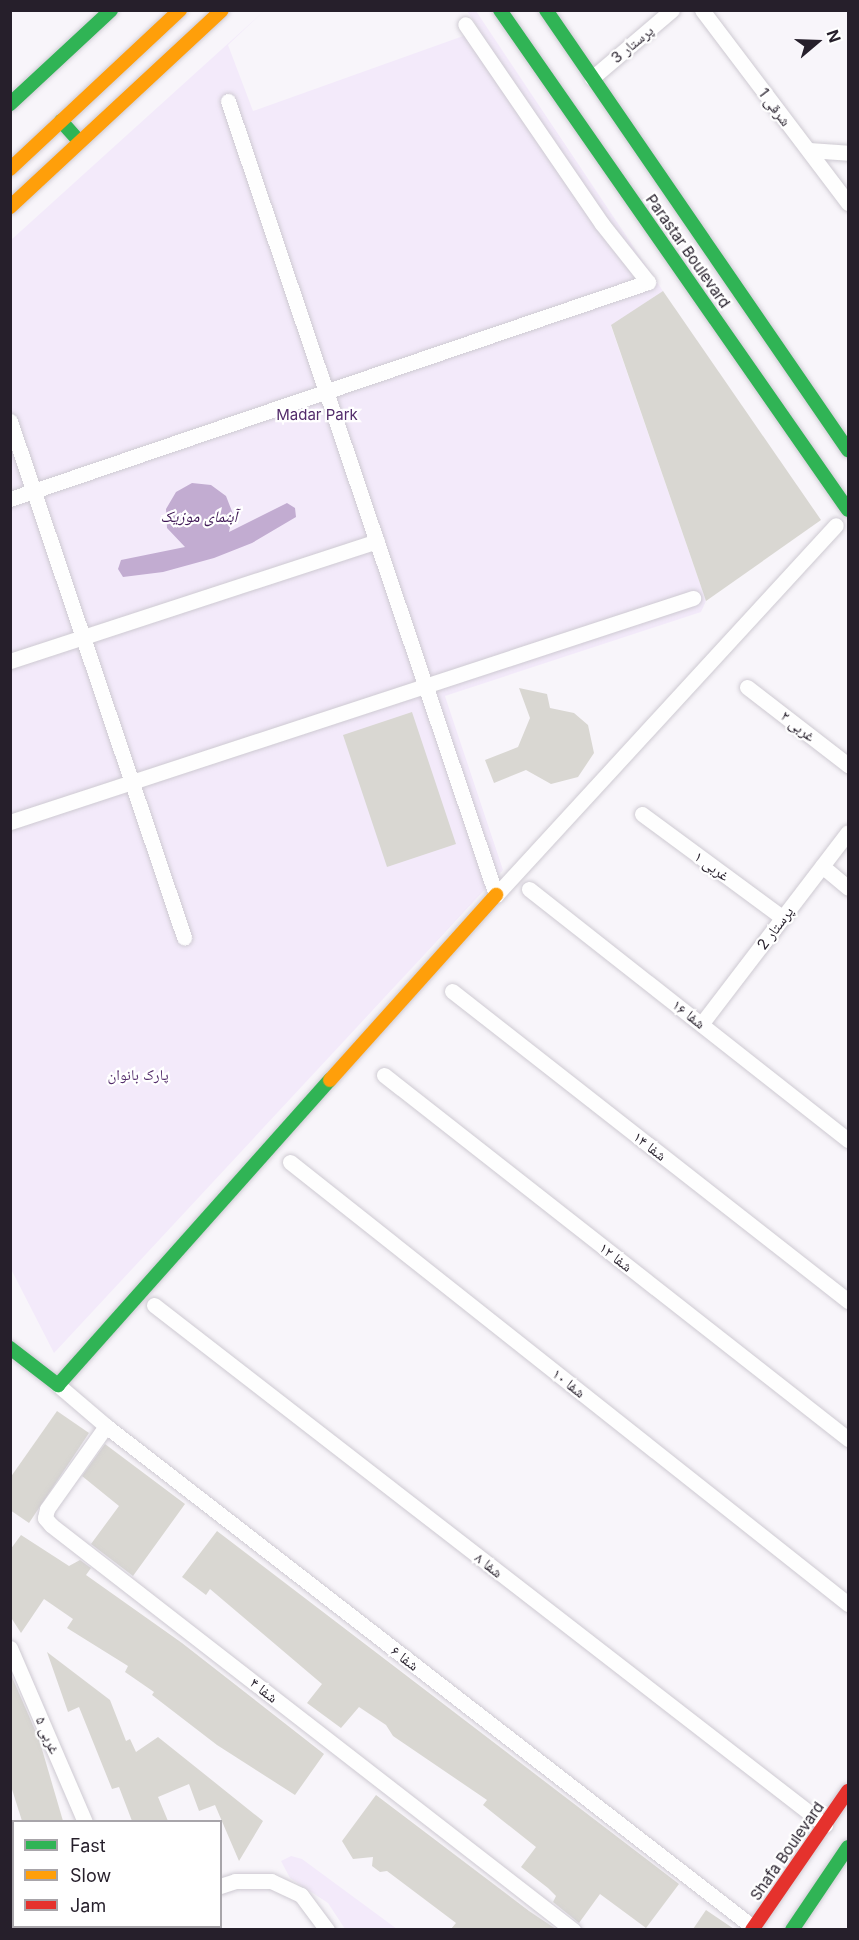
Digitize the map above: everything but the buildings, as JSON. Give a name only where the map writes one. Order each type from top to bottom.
[{"type":"main road","points":[[10,104],[111,10]]},
{"type":"main road","points":[[10,169],[180,10]]},
{"type":"main road","points":[[10,207],[222,10]]},
{"type":"main road","name":"Parastar Boulevard","points":[[500,10],[849,510]]},
{"type":"main road","name":"Parastar Boulevard","points":[[546,10],[849,450]]},
{"type":"main road","points":[[61,121],[79,141]]},
{"type":"main road","points":[[10,1348],[58,1385],[496,896]]},
{"type":"main road","name":"Shafa Boulevard","points":[[753,1929],[849,1791]]},
{"type":"main road","points":[[792,1929],[849,1848]]},
{"type":"street","name":"پرستار 3","points":[[591,78],[672,10]]},
{"type":"street","name":"شرقی 1","points":[[702,10],[849,203]]},
{"type":"street","points":[[10,499],[648,282],[602,224],[465,24]]},
{"type":"street","points":[[228,101],[496,896],[836,525]]},
{"type":"street","points":[[809,150],[849,153]]},
{"type":"street","points":[[10,421],[184,937]]},
{"type":"street","points":[[10,661],[377,542]]},
{"type":"street","points":[[10,822],[693,598]]},
{"type":"street","name":"۲ غربی","points":[[747,687],[849,765]]},
{"type":"street","name":"۱ غربی","points":[[642,814],[783,918]]},
{"type":"street","name":"پرستار 2","points":[[702,1023],[849,832]]},
{"type":"street","points":[[822,866],[849,888]]},
{"type":"street","name":"شفا ۱۶","points":[[529,889],[849,1140]]},
{"type":"street","name":"شفا ۱۴","points":[[452,991],[849,1301]]},
{"type":"street","name":"شفا ۱۲","points":[[384,1075],[849,1439]]},
{"type":"street","name":"شفا ۱۰","points":[[290,1162],[849,1604]]},
{"type":"street","name":"شفا ۸","points":[[154,1305],[825,1825]]},
{"type":"street","name":"شفا ۶","points":[[58,1385],[106,1426],[753,1929]]},
{"type":"street","name":"شفا ۴","points":[[106,1426],[47,1509],[45,1518],[51,1525],[573,1929]]},
{"type":"street","name":"غربی ۵","points":[[10,1648],[85,1820]]},
{"type":"street","points":[[222,1885],[235,1881],[271,1881],[301,1895],[327,1929]]},
{"type":"green space","name":"Madar Park","points":[[264,11],[228,45],[253,111],[480,30],[467,11],[476,11],[663,291],[611,326],[706,601],[701,612],[445,696],[503,870],[54,1353],[11,1269],[11,240]]},
{"type":"green space","points":[[291,1856],[302,1859],[397,1929],[345,1929],[328,1903],[290,1878],[281,1861]]},
{"type":"green space","points":[[12,1892],[12,1928],[124,1928],[11,1929]]},
{"type":"water","name":"آبنمای موزیک","points":[[192,483],[211,485],[226,496],[233,514],[229,532],[287,503],[295,508],[296,517],[252,543],[214,558],[163,572],[123,577],[118,569],[121,560],[185,547],[167,528],[166,509],[176,492]]},
{"type":"traffic: fast","points":[[10,104],[111,10]]},
{"type":"traffic: fast","points":[[500,10],[848,510]]},
{"type":"traffic: fast","points":[[546,10],[848,450]]},
{"type":"traffic: fast","points":[[61,121],[79,141]]},
{"type":"traffic: fast","points":[[10,1348],[58,1385],[330,1080]]},
{"type":"traffic: fast","points":[[792,1930],[848,1847]]},
{"type":"traffic: slow","points":[[10,169],[180,10]]},
{"type":"traffic: slow","points":[[10,207],[222,10]]},
{"type":"traffic: slow","points":[[330,1080],[496,895]]},
{"type":"traffic: jam","points":[[752,1930],[848,1791]]},
{"type":"park label","name":"پارک بانوان","points":[[138,1075]]}]
